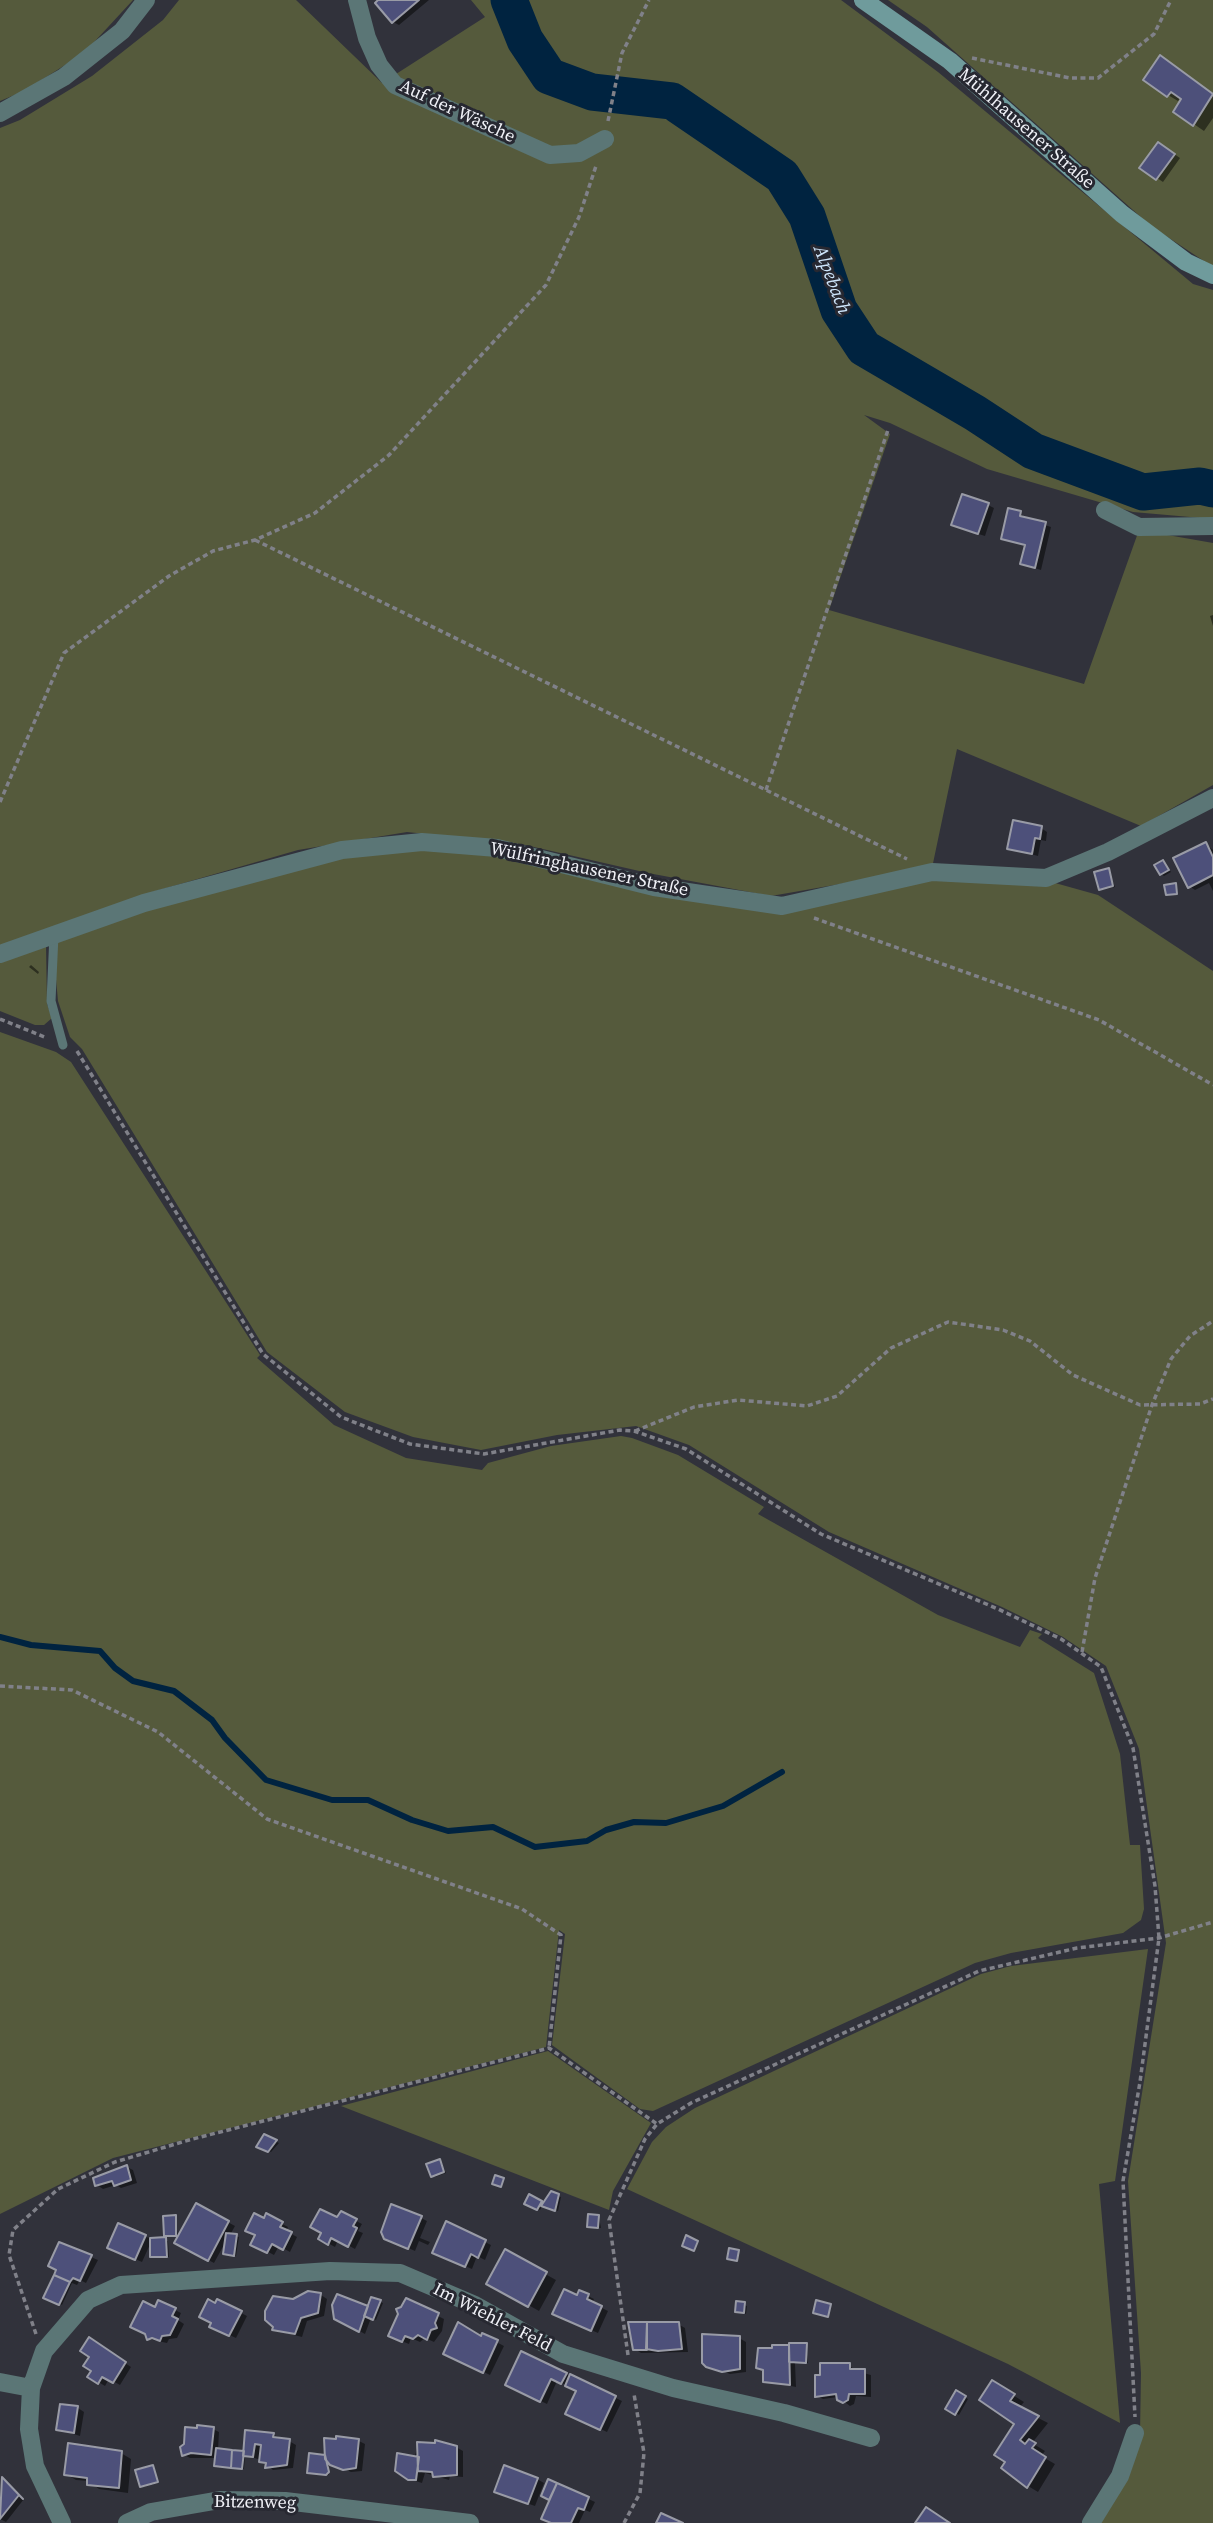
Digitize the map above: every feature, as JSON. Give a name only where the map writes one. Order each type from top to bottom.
[{"type":"main road","name":"Mühlhausener Straße","points":[[863,0],[950,61],[1122,214],[1186,262],[1213,275]]},
{"type":"street","points":[[0,113],[64,77],[122,31],[146,0]]},
{"type":"street","name":"Auf der Wäsche","points":[[357,0],[367,38],[379,65],[395,85],[550,155],[579,153],[605,139]]},
{"type":"street","points":[[1105,510],[1139,527],[1213,526]]},
{"type":"street","name":"Wülfringhausener Straße","points":[[0,954],[144,903],[342,850],[422,842],[497,848],[654,887],[782,906],[933,872],[1046,878],[1108,852],[1213,797]]},
{"type":"street","name":"Im Wiehler Feld","points":[[62,2523],[35,2466],[29,2429],[31,2388],[44,2351],[88,2300],[121,2285],[373,2270],[400,2273],[475,2305],[563,2354],[631,2375],[871,2438]]},
{"type":"street","points":[[0,2382],[31,2388]]},
{"type":"street","points":[[1091,2523],[1120,2476],[1135,2433]]},
{"type":"street","name":"Bitzenweg","points":[[127,2523],[151,2512],[220,2500],[285,2501],[470,2523]]},
{"type":"lane","points":[[54,935],[51,1001],[63,1045]]},
{"type":"path","points":[[611,107],[622,53],[649,0]]},
{"type":"path","points":[[950,61],[979,57],[1070,78],[1098,78],[1154,34],[1171,0]]},
{"type":"path","points":[[0,803],[64,653],[169,576],[213,551],[255,540],[315,513],[389,455],[546,285],[579,216],[605,139]]},
{"type":"path","points":[[766,790],[888,430]]},
{"type":"path","points":[[255,540],[933,872]]},
{"type":"path","points":[[782,906],[1099,1020],[1213,1085]]},
{"type":"path","points":[[0,1018],[77,1051],[262,1354],[341,1417],[410,1444],[484,1454],[620,1430],[634,1432],[686,1450],[821,1534],[998,1609],[1082,1652],[1101,1667],[1133,1748],[1155,1886],[1159,1938],[1140,2082],[1122,2181],[1135,2433]]},
{"type":"path","points":[[1082,1652],[1095,1577],[1152,1405],[1171,1359],[1190,1336],[1213,1321]]},
{"type":"path","points":[[634,1432],[694,1407],[738,1400],[807,1406],[837,1396],[891,1348],[948,1322],[1003,1330],[1030,1341],[1073,1375],[1140,1405],[1200,1404],[1213,1399]]},
{"type":"path","points":[[0,1686],[72,1690],[158,1732],[267,1819],[522,1909],[561,1935],[549,2048]]},
{"type":"path","points":[[624,2523],[640,2493],[644,2453],[609,2220],[645,2139],[657,2124],[691,2103],[979,1971],[1077,1948],[1159,1938],[1213,1922]]},
{"type":"path","points":[[44,2351],[9,2255],[13,2230],[58,2189],[115,2162],[189,2140],[549,2048],[657,2124]]},
{"type":"green space","points":[[0,0],[133,0],[84,53],[24,91],[0,101]]},
{"type":"green space","points":[[179,0],[296,0],[382,83],[485,17],[471,0],[841,0],[938,72],[1193,284],[1213,290],[1213,519],[1133,512],[987,469],[890,423],[864,415],[890,434],[829,610],[1084,684],[1139,530],[1213,543],[1213,785],[1141,826],[957,749],[932,868],[771,896],[648,873],[521,844],[407,832],[298,850],[149,893],[0,946],[0,128],[20,120],[92,76],[163,20]]},
{"type":"green space","points":[[888,0],[1213,0],[1213,267],[1151,226],[927,27]]},
{"type":"green space","points":[[424,849],[495,853],[781,910],[932,875],[1048,881],[1098,895],[1213,971],[1213,2523],[1098,2523],[1140,2434],[1141,2373],[1128,2181],[1166,1943],[1139,1749],[1106,1666],[1063,1637],[1002,1607],[829,1532],[689,1445],[636,1426],[557,1435],[481,1450],[413,1437],[345,1412],[267,1352],[82,1049],[70,1037],[58,1001],[55,968],[58,940],[146,909],[347,855]]},
{"type":"green space","points":[[46,945],[47,1004],[52,1018],[44,1025],[35,1025],[0,1011],[0,962]]},
{"type":"green space","points":[[0,1032],[56,1052],[71,1062],[260,1355],[257,1358],[334,1425],[406,1458],[482,1470],[488,1463],[551,1446],[621,1436],[632,1438],[678,1455],[764,1507],[758,1514],[938,1615],[1020,1647],[1030,1630],[1042,1634],[1038,1638],[1094,1673],[1120,1754],[1130,1845],[1140,1845],[1144,1909],[1141,1920],[1123,1933],[1011,1953],[975,1963],[653,2111],[640,2109],[552,2045],[565,1934],[559,1930],[546,2047],[113,2158],[0,2214]]},
{"type":"green space","points":[[1148,1949],[1115,2181],[1099,2184],[1120,2423],[1008,2364],[627,2189],[652,2142],[666,2127],[695,2108],[981,1974],[1011,1966]]},
{"type":"green space","points":[[548,2051],[651,2123],[613,2191],[609,2210],[341,2106]]},
{"type":"building","points":[[378,0],[419,0],[392,23],[375,3]]},
{"type":"building","points":[[1160,55],[1213,94],[1193,126],[1173,112],[1181,99],[1171,92],[1167,97],[1143,80]]},
{"type":"building","points":[[1158,142],[1175,154],[1156,180],[1139,168]]},
{"type":"building","points":[[962,494],[989,503],[978,534],[951,525]]},
{"type":"building","points":[[1008,508],[1021,511],[1020,516],[1046,522],[1035,568],[1020,564],[1025,545],[1001,539]]},
{"type":"building","points":[[1013,820],[1042,826],[1040,839],[1035,838],[1032,854],[1007,849]]},
{"type":"building","points":[[1206,842],[1213,857],[1213,875],[1188,888],[1173,858]]},
{"type":"building","points":[[1163,860],[1169,870],[1160,875],[1154,865]]},
{"type":"building","points":[[1109,868],[1113,886],[1099,890],[1094,872]]},
{"type":"building","points":[[1176,883],[1177,894],[1166,895],[1164,885]]},
{"type":"building","points":[[264,2134],[277,2140],[268,2152],[256,2147]]},
{"type":"building","points":[[440,2159],[444,2172],[431,2177],[426,2164]]},
{"type":"building","points":[[127,2165],[131,2180],[114,2186],[112,2181],[95,2186],[93,2178]]},
{"type":"building","points":[[495,2175],[504,2178],[501,2187],[492,2184]]},
{"type":"building","points":[[551,2191],[559,2194],[555,2211],[541,2206]]},
{"type":"building","points":[[529,2194],[542,2201],[537,2210],[524,2204]]},
{"type":"building","points":[[196,2203],[229,2221],[208,2261],[174,2243]]},
{"type":"building","points":[[391,2204],[422,2216],[408,2249],[384,2239],[381,2232]]},
{"type":"building","points":[[320,2209],[337,2217],[341,2211],[357,2219],[353,2226],[357,2228],[348,2247],[331,2238],[328,2245],[318,2239],[321,2233],[310,2227]]},
{"type":"building","points":[[254,2213],[264,2218],[266,2213],[283,2222],[280,2227],[292,2232],[283,2250],[272,2244],[267,2253],[250,2245],[255,2235],[245,2231]]},
{"type":"building","points":[[588,2214],[599,2215],[598,2228],[587,2227]]},
{"type":"building","points":[[176,2215],[176,2236],[164,2236],[163,2216]]},
{"type":"building","points":[[446,2221],[486,2240],[478,2258],[471,2254],[465,2267],[432,2253]]},
{"type":"building","points":[[118,2223],[146,2235],[135,2260],[107,2248]]},
{"type":"building","points":[[226,2233],[237,2234],[234,2256],[223,2254]]},
{"type":"building","points":[[686,2235],[698,2241],[694,2251],[682,2246]]},
{"type":"building","points":[[166,2237],[167,2257],[150,2257],[150,2238]]},
{"type":"building","points":[[59,2242],[92,2255],[80,2281],[73,2278],[70,2282],[54,2275],[56,2270],[48,2266]]},
{"type":"building","points":[[729,2248],[739,2250],[737,2261],[727,2259]]},
{"type":"building","points":[[505,2249],[547,2272],[528,2307],[486,2284]]},
{"type":"building","points":[[54,2275],[70,2282],[59,2305],[43,2298]]},
{"type":"building","points":[[564,2289],[577,2295],[579,2290],[589,2294],[587,2299],[602,2306],[591,2331],[552,2314]]},
{"type":"building","points":[[308,2291],[321,2293],[318,2313],[301,2318],[295,2334],[272,2330],[273,2327],[265,2320],[265,2311],[273,2296],[293,2299]]},
{"type":"building","points":[[337,2294],[368,2306],[359,2332],[334,2319],[332,2305]]},
{"type":"building","points":[[371,2297],[381,2300],[373,2320],[364,2316]]},
{"type":"building","points":[[406,2298],[439,2313],[435,2323],[437,2328],[431,2330],[427,2340],[418,2335],[413,2339],[405,2336],[402,2342],[388,2336],[398,2314],[396,2309],[401,2307]]},
{"type":"building","points":[[208,2299],[215,2303],[217,2299],[242,2311],[229,2336],[209,2327],[211,2323],[199,2317]]},
{"type":"building","points":[[158,2300],[176,2308],[172,2316],[178,2319],[170,2335],[162,2336],[160,2341],[152,2338],[147,2340],[145,2334],[130,2327],[143,2301],[155,2307]]},
{"type":"building","points":[[816,2300],[831,2304],[828,2317],[813,2313]]},
{"type":"building","points":[[736,2301],[745,2302],[744,2313],[735,2312]]},
{"type":"building","points":[[458,2322],[481,2336],[482,2333],[498,2340],[483,2373],[443,2354]]},
{"type":"building","points":[[628,2322],[647,2322],[647,2350],[633,2350]]},
{"type":"building","points":[[647,2322],[679,2322],[682,2349],[646,2349]]},
{"type":"building","points":[[702,2334],[740,2336],[740,2369],[722,2372],[706,2367],[702,2363]]},
{"type":"building","points":[[89,2337],[126,2362],[113,2383],[102,2377],[98,2384],[87,2377],[91,2371],[83,2366],[89,2357],[80,2351]]},
{"type":"building","points":[[789,2343],[807,2343],[806,2363],[789,2362]]},
{"type":"building","points":[[772,2345],[789,2345],[790,2385],[763,2382],[763,2370],[756,2368],[758,2348],[772,2348]]},
{"type":"building","points":[[521,2351],[567,2373],[561,2384],[551,2379],[540,2402],[505,2385]]},
{"type":"building","points":[[820,2363],[850,2363],[850,2369],[865,2369],[865,2394],[849,2394],[848,2400],[843,2403],[837,2400],[836,2394],[815,2397],[815,2375],[820,2375]]},
{"type":"building","points":[[570,2374],[616,2396],[600,2430],[565,2414],[576,2391],[565,2386]]},
{"type":"building","points":[[992,2380],[1015,2394],[1010,2401],[1039,2416],[1020,2440],[1025,2444],[1029,2439],[1036,2443],[1032,2448],[1046,2457],[1027,2488],[1001,2468],[1005,2462],[994,2455],[1014,2424],[979,2400]]},
{"type":"building","points":[[956,2390],[966,2396],[955,2415],[945,2409]]},
{"type":"building","points":[[60,2404],[78,2406],[74,2433],[56,2430]]},
{"type":"building","points":[[197,2425],[214,2427],[211,2455],[191,2453],[182,2456],[180,2447],[184,2444],[185,2427],[197,2428]]},
{"type":"building","points":[[245,2430],[274,2433],[273,2437],[290,2439],[287,2465],[265,2468],[266,2463],[259,2462],[261,2445],[255,2444],[253,2457],[243,2456]]},
{"type":"building","points":[[336,2436],[359,2439],[356,2468],[343,2470],[330,2465],[325,2459],[324,2438],[336,2439]]},
{"type":"building","points":[[435,2440],[457,2446],[457,2475],[433,2477],[432,2472],[418,2471],[417,2442],[435,2443]]},
{"type":"building","points":[[68,2443],[122,2451],[119,2488],[87,2485],[87,2478],[64,2475]]},
{"type":"building","points":[[216,2448],[232,2450],[231,2468],[214,2466]]},
{"type":"building","points":[[232,2450],[244,2451],[242,2469],[231,2468]]},
{"type":"building","points":[[309,2453],[325,2455],[329,2472],[326,2475],[307,2473]]},
{"type":"building","points":[[397,2453],[419,2457],[416,2480],[408,2480],[395,2471]]},
{"type":"building","points":[[153,2465],[158,2482],[140,2487],[135,2470]]},
{"type":"building","points":[[504,2465],[538,2478],[528,2504],[494,2492]]},
{"type":"building","points":[[2,2477],[23,2499],[19,2495],[0,2519]]},
{"type":"building","points":[[548,2479],[557,2483],[549,2500],[541,2496]]},
{"type":"building","points":[[557,2483],[589,2497],[584,2510],[578,2508],[571,2523],[551,2523],[541,2519]]},
{"type":"building","points":[[926,2507],[950,2523],[915,2523]]},
{"type":"building","points":[[661,2513],[683,2523],[656,2523]]},
{"type":"waterway","name":"Alpebach","points":[[509,0],[525,40],[549,76],[592,92],[672,101],[782,176],[807,216],[839,310],[864,348],[975,413],[1033,451],[1143,492],[1200,486],[1213,489]]},
{"type":"waterway","points":[[0,1637],[31,1645],[100,1651],[115,1668],[133,1681],[174,1691],[212,1720],[225,1738],[266,1780],[332,1800],[368,1800],[412,1820],[448,1831],[493,1827],[535,1847],[587,1841],[606,1830],[634,1822],[666,1823],[723,1806],[782,1772]]}]
